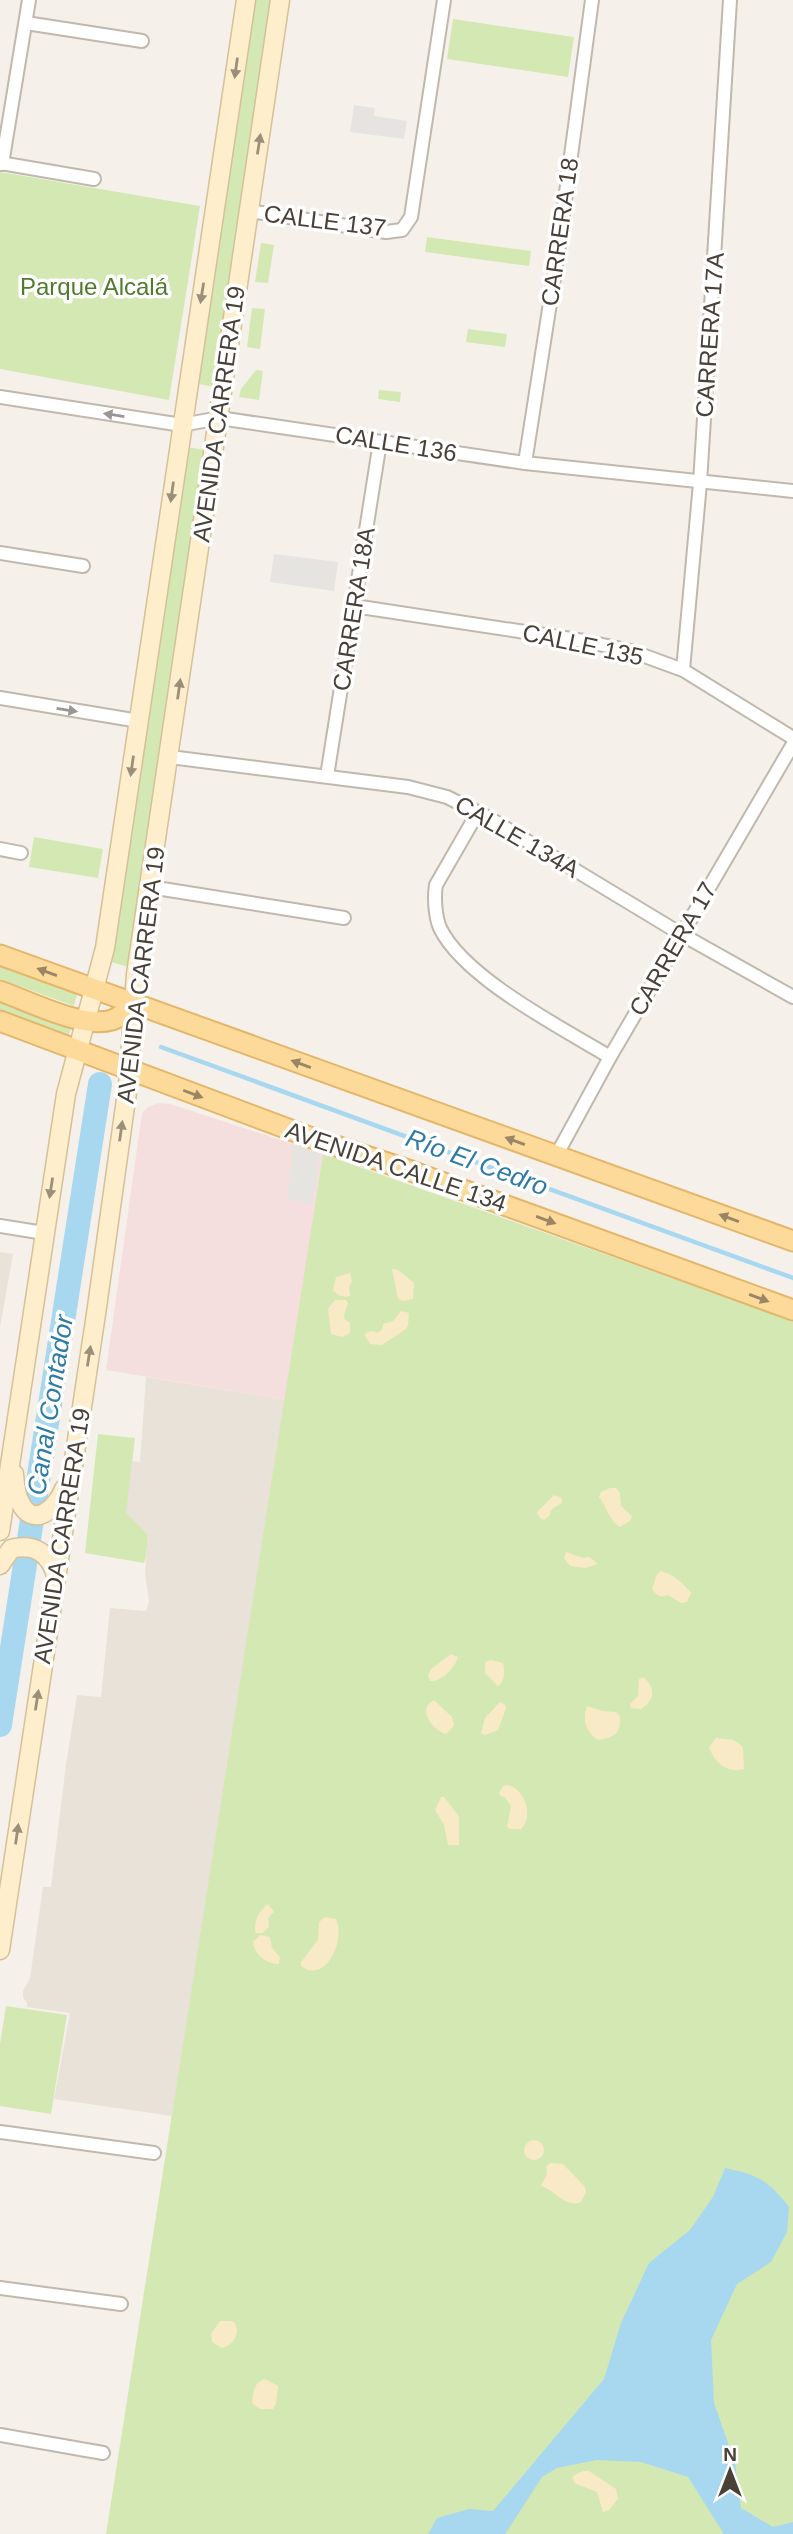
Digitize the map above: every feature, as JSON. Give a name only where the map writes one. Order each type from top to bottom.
[{"type":"main road","name":"AVENIDA CARRERA 19","points":[[0,1531],[66,1094],[105,948],[246,0]]},
{"type":"main road","name":"AVENIDA CARRERA 19","points":[[0,1950],[130,1069],[134,1003],[150,887],[280,0]]},
{"type":"main road","points":[[0,955],[556,1156],[791,1236]]},
{"type":"main road","points":[[0,990],[85,1021],[103,1022],[115,1019],[134,1003]]},
{"type":"main road","name":"AVENIDA CALLE 134","points":[[0,1021],[312,1138],[411,1171],[793,1310]]},
{"type":"main road","points":[[12,1452],[19,1502],[34,1514],[47,1513],[57,1504],[74,1456]]},
{"type":"main road","points":[[0,1564],[10,1549],[27,1546],[35,1548],[48,1559],[56,1576]]},
{"type":"street","points":[[29,0],[1,164],[94,179]]},
{"type":"street","name":"CALLE 137","points":[[249,211],[386,232],[402,230],[411,217],[444,0]]},
{"type":"street","name":"CARRERA 18","points":[[525,463],[558,252],[592,0]]},
{"type":"street","name":"CARRERA 17A","points":[[683,670],[699,482],[730,0]]},
{"type":"street","points":[[26,23],[142,41]]},
{"type":"street","name":"CALLE 136","points":[[0,397],[182,425],[219,418],[525,463],[793,491]]},
{"type":"street","name":"CARRERA 18A","points":[[327,776],[380,442]]},
{"type":"street","points":[[0,553],[83,566]]},
{"type":"street","name":"CALLE 135","points":[[354,607],[584,641],[631,651],[683,670],[793,738]]},
{"type":"street","points":[[0,698],[139,721]]},
{"type":"street","name":"CARRERA 17","points":[[556,1156],[610,1057],[793,744]]},
{"type":"street","name":"CALLE 134A","points":[[170,757],[408,787],[447,797],[478,812],[681,934],[793,997]]},
{"type":"street","points":[[478,812],[436,885],[440,927],[479,975],[610,1057]]},
{"type":"street","points":[[0,849],[21,853]]},
{"type":"street","points":[[150,887],[344,918]]},
{"type":"street","points":[[0,1226],[44,1233]]},
{"type":"street","points":[[0,2132],[154,2154]]},
{"type":"street","points":[[0,2288],[121,2304]]},
{"type":"street","points":[[0,2435],[103,2453]]},
{"type":"shaded area","points":[[354,105],[375,108],[374,116],[407,121],[404,139],[350,132]]},
{"type":"shaded area","points":[[274,554],[338,562],[334,591],[270,582]]},
{"type":"shaded area","points":[[159,1103],[171,1104],[323,1154],[286,1400],[106,1370],[142,1113],[148,1107]]},
{"type":"shaded area","points":[[293,1144],[320,1153],[312,1204],[287,1200]]},
{"type":"shaded area","points":[[0,1252],[13,1254],[0,1328]]},
{"type":"shaded area","points":[[146,1377],[286,1400],[172,2116],[54,2099],[70,2013],[27,2007],[23,1997],[30,1978],[43,1887],[51,1887],[77,1695],[101,1697],[110,1608],[146,1611],[149,1602],[145,1572],[148,1535],[125,1513],[132,1461],[140,1462]]},
{"type":"green space","points":[[254,0],[273,0],[215,387],[198,384]]},
{"type":"green space","points":[[453,19],[574,37],[568,77],[447,59]]},
{"type":"green space","name":"Parque Alcalá","points":[[0,172],[200,206],[169,400],[0,369]]},
{"type":"green space","points":[[427,237],[531,251],[529,266],[425,252]]},
{"type":"green space","points":[[261,243],[274,245],[268,283],[255,282]]},
{"type":"green space","points":[[252,308],[265,309],[260,349],[247,347]]},
{"type":"green space","points":[[468,329],[507,334],[505,347],[466,342]]},
{"type":"green space","points":[[256,370],[263,371],[259,400],[239,397],[241,389]]},
{"type":"green space","points":[[379,390],[401,392],[400,402],[378,399]]},
{"type":"green space","points":[[186,447],[206,450],[132,968],[111,962]]},
{"type":"green space","points":[[34,837],[103,849],[98,878],[29,867]]},
{"type":"green space","points":[[0,960],[79,988],[74,1006],[0,979]]},
{"type":"green space","points":[[0,996],[72,1023],[69,1036],[0,1012]]},
{"type":"green space","points":[[323,1154],[793,1321],[793,2534],[106,2534]]},
{"type":"green space","points":[[98,1434],[135,1438],[126,1513],[148,1535],[144,1563],[85,1553]]},
{"type":"green space","points":[[6,2006],[67,2015],[51,2114],[0,2106],[0,2044]]},
{"type":"sand","points":[[392,1269],[398,1270],[414,1283],[413,1299],[398,1299]]},
{"type":"sand","points":[[350,1273],[350,1296],[343,1297],[333,1290],[336,1277]]},
{"type":"sand","points":[[335,1300],[346,1300],[348,1303],[344,1315],[345,1320],[350,1323],[350,1333],[342,1337],[331,1334],[328,1309]]},
{"type":"sand","points":[[401,1311],[409,1313],[406,1329],[382,1345],[370,1344],[364,1335],[382,1330],[383,1324],[393,1321]]},
{"type":"sand","points":[[616,1488],[620,1493],[621,1506],[632,1516],[630,1521],[620,1527],[613,1521],[599,1497],[601,1492]]},
{"type":"sand","points":[[554,1495],[562,1498],[562,1503],[552,1509],[544,1520],[540,1518],[537,1512]]},
{"type":"sand","points":[[566,1552],[583,1558],[589,1557],[598,1564],[585,1568],[570,1566],[564,1558]]},
{"type":"sand","points":[[661,1571],[678,1579],[691,1593],[687,1602],[681,1603],[668,1595],[657,1595],[652,1589],[657,1574]]},
{"type":"sand","points":[[451,1654],[458,1657],[451,1670],[443,1677],[430,1681],[428,1675],[431,1669]]},
{"type":"sand","points":[[491,1660],[503,1663],[504,1676],[498,1686],[485,1673],[485,1662]]},
{"type":"sand","points":[[644,1677],[652,1690],[651,1698],[641,1709],[631,1708],[630,1704],[638,1696],[639,1679]]},
{"type":"sand","points":[[434,1700],[452,1717],[454,1726],[446,1734],[436,1729],[428,1719],[426,1708]]},
{"type":"sand","points":[[500,1702],[506,1708],[498,1730],[485,1735],[481,1733],[485,1718]]},
{"type":"sand","points":[[587,1706],[616,1712],[620,1716],[620,1722],[616,1734],[598,1740],[594,1737],[585,1721]]},
{"type":"sand","points":[[716,1738],[734,1740],[743,1747],[744,1769],[732,1770],[718,1762],[709,1747]]},
{"type":"sand","points":[[508,1785],[519,1792],[526,1804],[527,1818],[521,1829],[507,1827],[511,1806],[499,1793],[503,1786]]},
{"type":"sand","points":[[441,1797],[444,1797],[459,1816],[459,1845],[448,1845],[444,1825],[435,1810]]},
{"type":"sand","points":[[268,1904],[274,1912],[268,1918],[269,1927],[263,1933],[256,1933],[258,1917]]},
{"type":"sand","points":[[325,1917],[336,1919],[336,1948],[326,1965],[310,1970],[301,1966],[301,1962],[318,1940],[319,1922]]},
{"type":"sand","points":[[260,1935],[270,1937],[272,1948],[280,1957],[279,1964],[266,1960],[256,1951],[253,1942]]},
{"type":"sand","points":[[534,2140],[541,2143],[544,2150],[541,2157],[534,2160],[527,2157],[524,2150],[527,2143]]},
{"type":"sand","points":[[550,2163],[563,2164],[585,2187],[586,2192],[581,2202],[565,2201],[541,2186],[547,2174],[546,2167]]},
{"type":"sand","points":[[220,2321],[233,2321],[237,2329],[233,2341],[222,2348],[212,2342],[211,2334]]},
{"type":"sand","points":[[265,2379],[278,2386],[273,2409],[260,2409],[252,2403],[256,2385]]},
{"type":"sand","points":[[589,2471],[616,2489],[618,2499],[609,2510],[603,2512],[597,2492],[574,2483],[573,2476]]},
{"type":"water","points":[[725,2168],[762,2180],[775,2190],[789,2207],[787,2232],[771,2262],[737,2284],[711,2340],[714,2403],[735,2463],[741,2508],[773,2527],[793,2522],[793,2534],[724,2534],[688,2477],[641,2462],[597,2460],[557,2468],[542,2477],[505,2534],[428,2534],[437,2518],[469,2509],[493,2511],[604,2379],[621,2323],[649,2263],[690,2230],[713,2197]]},
{"type":"waterway","name":"Río El Cedro","points":[[161,1047],[793,1278]]},
{"type":"waterway","name":"Canal Contador","points":[[0,1725],[100,1084]]}]
